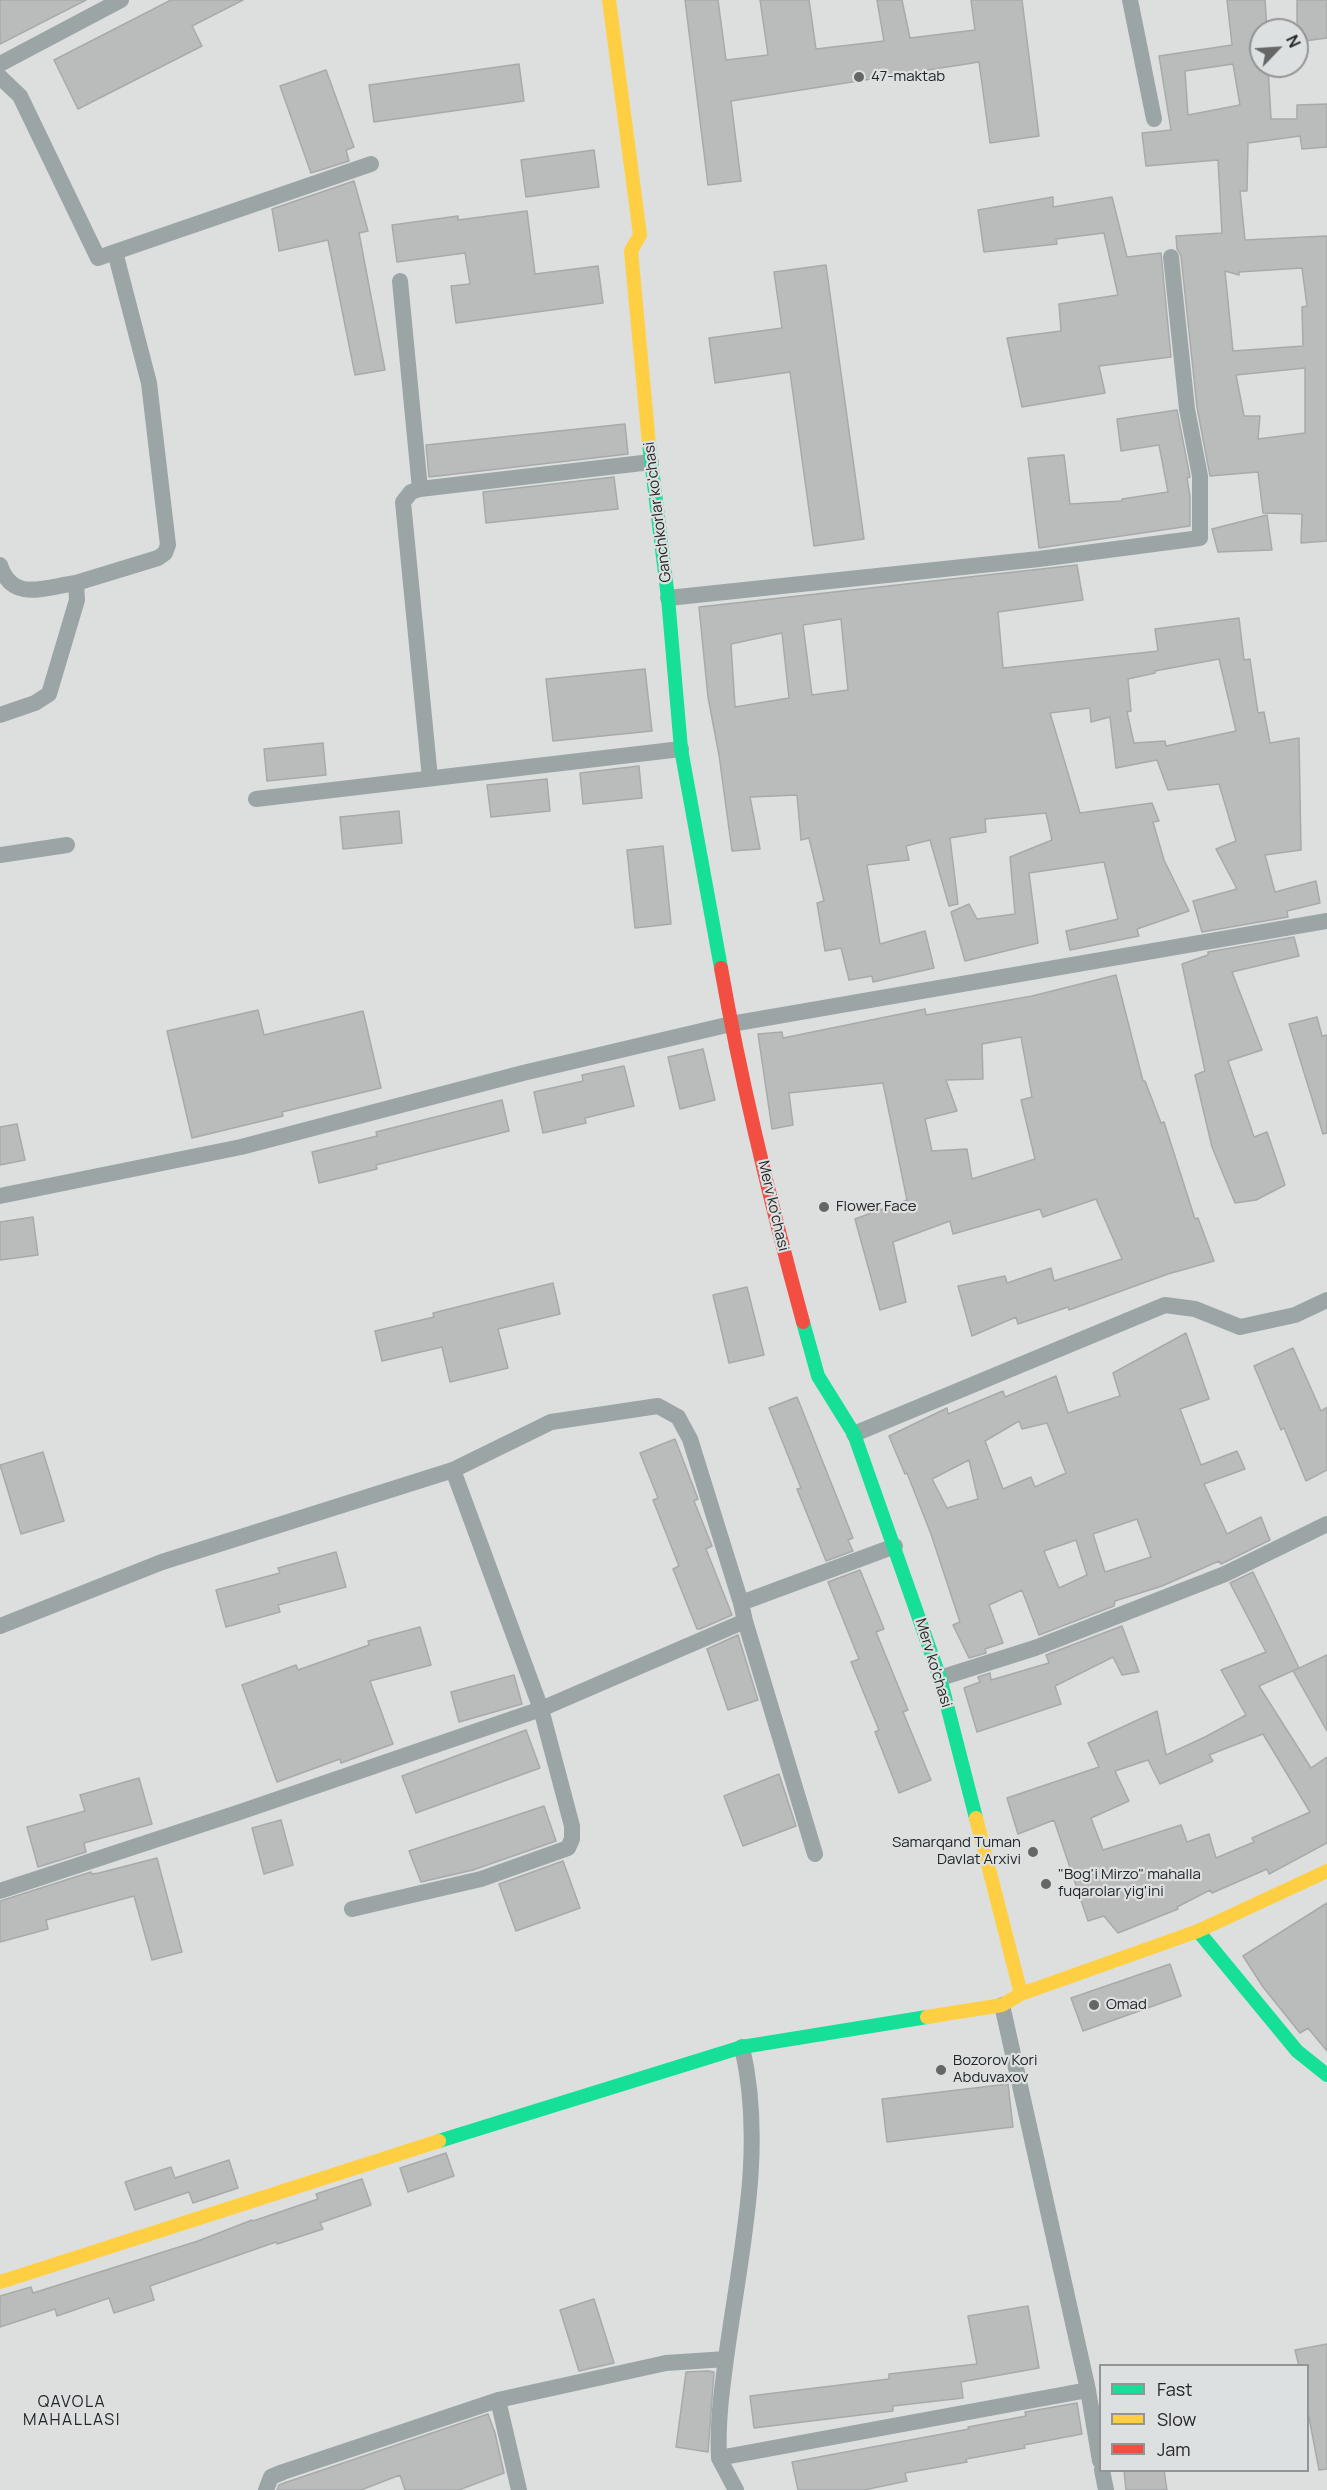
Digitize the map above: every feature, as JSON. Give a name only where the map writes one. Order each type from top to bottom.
[{"type":"street","points":[[0,64],[122,0]]},
{"type":"street","name":"Ganchkorlar ko'chasi","points":[[609,0],[640,235],[631,251],[651,462],[668,598],[681,749],[731,1024]]},
{"type":"street","points":[[1130,0],[1154,119]]},
{"type":"street","points":[[0,77],[20,96],[98,258],[371,164]]},
{"type":"street","points":[[0,565],[4,577],[13,587],[27,590],[76,583],[158,558],[165,553],[168,545],[148,383],[115,252]]},
{"type":"street","points":[[668,598],[1039,559],[1200,538],[1200,476],[1187,409],[1171,257]]},
{"type":"street","points":[[400,281],[420,489]]},
{"type":"street","points":[[430,778],[403,502],[411,492],[420,489],[651,462]]},
{"type":"street","points":[[0,715],[35,703],[49,694],[77,600],[76,583]]},
{"type":"street","points":[[256,799],[681,749]]},
{"type":"street","points":[[0,855],[67,845]]},
{"type":"street","points":[[0,1196],[241,1147],[523,1073],[731,1024],[1327,921]]},
{"type":"street","name":"Merv ko'chasi","points":[[731,1024],[782,1246],[818,1376],[854,1434],[940,1678],[1021,1994]]},
{"type":"street","points":[[854,1434],[1165,1305],[1195,1309],[1240,1327],[1295,1315],[1327,1300]]},
{"type":"street","points":[[0,1626],[162,1563],[453,1470],[550,1422],[658,1406],[678,1417],[690,1439],[815,1854]]},
{"type":"street","points":[[352,1909],[481,1879],[568,1848],[572,1839],[572,1826],[541,1709],[453,1470]]},
{"type":"street","points":[[940,1678],[1035,1647],[1225,1574],[1327,1524]]},
{"type":"street","points":[[741,1603],[895,1546]]},
{"type":"street","points":[[0,1891],[541,1709],[745,1621]]},
{"type":"street","points":[[0,2282],[360,2165],[742,2048],[1002,2005],[1021,1994],[1198,1931],[1327,1871]]},
{"type":"street","points":[[1198,1931],[1297,2051],[1327,2075]]},
{"type":"street","points":[[1002,2005],[1088,2390],[1099,2450]]},
{"type":"street","points":[[736,2490],[719,2458],[718,2436],[751,2179],[750,2079],[742,2048]]},
{"type":"street","points":[[266,2490],[271,2477],[283,2472],[498,2400],[666,2363],[726,2360]]},
{"type":"street","points":[[719,2458],[1088,2390]]},
{"type":"street","points":[[498,2400],[519,2490]]},
{"type":"street","points":[[1102,2472],[1106,2490]]},
{"type":"building","points":[[0,0],[86,0],[0,44]]},
{"type":"building","points":[[171,0],[243,0],[192,26],[202,46],[78,109],[54,60]]},
{"type":"building","points":[[685,0],[718,0],[726,60],[768,55],[760,0],[809,0],[816,49],[884,41],[877,0],[902,0],[910,38],[975,30],[971,0],[1022,0],[1039,136],[990,143],[979,62],[731,101],[741,181],[708,185]]},
{"type":"building","points":[[1227,0],[1265,0],[1266,18],[1249,18],[1249,78],[1269,78],[1271,119],[1297,119],[1297,105],[1327,104],[1327,147],[1302,149],[1300,136],[1248,143],[1247,191],[1240,191],[1245,240],[1327,236],[1327,541],[1301,543],[1302,514],[1263,513],[1258,472],[1210,476],[1197,407],[1181,256],[1177,249],[1176,236],[1222,233],[1218,160],[1146,166],[1142,133],[1171,130],[1159,56],[1232,45]],"holes":[[[1233,64],[1240,105],[1188,115],[1185,71]],[[1302,268],[1307,306],[1302,307],[1303,346],[1233,351],[1225,271],[1239,275],[1239,272]],[[1305,368],[1305,433],[1258,439],[1260,416],[1244,416],[1236,375]]]},
{"type":"building","points":[[1297,0],[1327,0],[1327,38],[1309,40],[1309,18],[1297,18]]},
{"type":"building","points":[[519,64],[524,101],[374,122],[369,85]]},
{"type":"building","points":[[326,70],[354,147],[346,150],[349,161],[311,173],[280,86]]},
{"type":"building","points":[[594,150],[599,187],[526,197],[521,160]]},
{"type":"building","points":[[354,181],[368,231],[359,233],[385,370],[355,375],[328,240],[279,251],[272,209]]},
{"type":"building","points":[[1053,197],[1053,207],[1112,197],[1127,257],[1161,253],[1171,357],[1099,366],[1105,393],[1022,407],[1007,338],[1061,331],[1059,304],[1118,295],[1104,233],[1056,239],[1057,244],[984,252],[978,210]]},
{"type":"building","points":[[527,211],[535,274],[598,266],[603,303],[456,323],[451,286],[470,284],[465,253],[397,262],[392,225],[458,216],[458,220]]},
{"type":"building","points":[[826,265],[864,539],[814,546],[790,372],[715,383],[709,338],[782,328],[774,272]]},
{"type":"building","points":[[1177,410],[1190,477],[1187,478],[1190,496],[1190,526],[1039,548],[1028,458],[1064,455],[1070,504],[1122,501],[1122,499],[1168,492],[1159,445],[1121,451],[1117,419]]},
{"type":"building","points":[[625,424],[628,454],[429,477],[426,445]]},
{"type":"building","points":[[614,477],[618,509],[486,523],[483,492]]},
{"type":"building","points":[[1267,515],[1272,550],[1218,552],[1212,529]]},
{"type":"building","points":[[1077,565],[1083,600],[998,612],[1003,668],[1158,651],[1155,629],[1239,618],[1244,660],[1250,659],[1258,713],[1264,712],[1270,743],[1299,738],[1301,850],[1265,855],[1275,892],[1316,881],[1320,903],[1287,911],[1288,917],[1202,932],[1193,901],[1237,889],[1216,849],[1236,841],[1219,784],[1168,790],[1157,760],[1116,768],[1110,717],[1091,722],[1090,708],[1050,713],[1080,813],[1152,803],[1159,821],[1153,822],[1164,860],[1189,911],[1137,929],[1139,936],[1070,950],[1066,931],[1118,919],[1104,862],[1029,873],[1038,943],[965,961],[951,912],[969,904],[977,919],[1015,914],[1010,857],[1052,840],[1046,813],[985,819],[986,832],[950,838],[958,904],[949,906],[930,840],[906,846],[909,860],[867,865],[880,944],[925,931],[934,968],[873,982],[872,976],[849,980],[841,948],[825,951],[817,903],[824,901],[809,838],[801,840],[797,795],[750,797],[760,849],[732,851],[719,755],[708,697],[699,607]],"holes":[[[841,619],[848,690],[812,695],[803,625]],[[782,633],[789,698],[735,707],[731,644]],[[1219,659],[1236,731],[1166,746],[1165,741],[1134,743],[1127,712],[1131,711],[1128,679],[1155,673],[1155,671]]]},
{"type":"building","points":[[645,669],[652,731],[553,741],[546,679]]},
{"type":"building","points":[[323,743],[326,775],[267,781],[264,749]]},
{"type":"building","points":[[639,766],[642,798],[583,804],[580,773]]},
{"type":"building","points":[[547,779],[550,811],[491,817],[487,785]]},
{"type":"building","points":[[399,811],[402,843],[343,849],[340,817]]},
{"type":"building","points":[[663,846],[671,924],[635,928],[627,850]]},
{"type":"building","points":[[1294,937],[1299,956],[1232,972],[1262,1050],[1228,1061],[1254,1137],[1267,1132],[1285,1185],[1256,1200],[1235,1203],[1212,1147],[1195,1075],[1205,1071],[1182,964],[1208,955],[1208,952]]},
{"type":"building","points":[[1116,975],[1143,1081],[1145,1081],[1161,1123],[1164,1122],[1195,1219],[1198,1218],[1214,1261],[1168,1274],[1069,1310],[1068,1307],[1018,1324],[1016,1317],[972,1336],[958,1286],[1005,1276],[1007,1283],[1051,1268],[1054,1281],[1122,1259],[1096,1199],[1043,1217],[1040,1209],[953,1234],[950,1221],[893,1242],[906,1302],[880,1310],[855,1219],[907,1200],[883,1083],[789,1093],[793,1125],[772,1129],[758,1034],[782,1032],[783,1038],[925,1009],[926,1015],[1032,996]],"holes":[[[1021,1037],[1032,1097],[1021,1100],[1035,1159],[972,1179],[967,1149],[932,1151],[925,1119],[957,1111],[946,1080],[983,1079],[982,1044]]]},
{"type":"building","points":[[258,1010],[264,1035],[363,1011],[381,1088],[282,1112],[283,1116],[192,1138],[167,1031]]},
{"type":"building","points":[[1317,1017],[1322,1036],[1327,1035],[1327,1133],[1323,1134],[1289,1024]]},
{"type":"building","points":[[703,1049],[715,1100],[680,1109],[668,1057]]},
{"type":"building","points":[[624,1066],[634,1106],[585,1118],[586,1123],[543,1133],[534,1092],[583,1081],[582,1075]]},
{"type":"building","points":[[502,1100],[509,1131],[376,1165],[377,1169],[319,1183],[312,1152],[377,1136],[376,1132]]},
{"type":"building","points":[[17,1124],[25,1160],[0,1165],[0,1127]]},
{"type":"building","points":[[33,1217],[38,1255],[0,1260],[0,1222]]},
{"type":"building","points":[[553,1283],[560,1314],[498,1329],[508,1368],[450,1382],[442,1347],[382,1361],[375,1331],[434,1317],[433,1313]]},
{"type":"building","points":[[747,1287],[764,1355],[729,1363],[713,1295]]},
{"type":"building","points":[[1186,1333],[1209,1399],[1180,1409],[1201,1465],[1237,1451],[1245,1469],[1204,1484],[1227,1534],[1261,1517],[1270,1540],[1221,1564],[1219,1561],[1162,1586],[1115,1601],[1114,1606],[1039,1635],[1022,1590],[989,1605],[1003,1643],[985,1649],[986,1653],[969,1658],[953,1625],[960,1622],[931,1534],[907,1473],[905,1474],[889,1436],[947,1408],[948,1414],[1003,1391],[1005,1397],[1056,1376],[1068,1413],[1120,1396],[1113,1373]],"holes":[[[1019,1421],[1022,1429],[1047,1423],[1066,1473],[1035,1487],[1031,1477],[1003,1489],[985,1441]],[[969,1460],[978,1499],[947,1508],[932,1479]],[[1137,1519],[1151,1557],[1105,1572],[1093,1534]],[[1076,1540],[1087,1575],[1059,1588],[1044,1551]]]},
{"type":"building","points":[[1293,1348],[1321,1411],[1327,1407],[1327,1470],[1306,1481],[1254,1366]]},
{"type":"building","points":[[797,1397],[853,1538],[848,1540],[853,1551],[826,1561],[797,1489],[801,1488],[769,1408]]},
{"type":"building","points":[[675,1439],[698,1499],[694,1501],[712,1546],[706,1549],[732,1615],[700,1629],[697,1629],[673,1569],[679,1566],[653,1500],[658,1498],[640,1453]]},
{"type":"building","points":[[43,1452],[64,1521],[21,1534],[0,1465]]},
{"type":"building","points":[[336,1552],[346,1587],[278,1605],[280,1612],[226,1627],[216,1590],[280,1573],[278,1568]]},
{"type":"building","points":[[860,1570],[884,1629],[876,1632],[908,1710],[903,1712],[931,1780],[899,1793],[875,1732],[879,1730],[851,1662],[859,1659],[828,1582]]},
{"type":"building","points":[[1253,1572],[1299,1668],[1259,1686],[1311,1768],[1327,1757],[1327,1843],[1269,1874],[1267,1869],[1212,1893],[1210,1890],[1177,1907],[1178,1909],[1118,1933],[1104,1916],[1088,1921],[1054,1820],[1018,1834],[1007,1798],[1099,1767],[1088,1743],[1157,1711],[1166,1755],[1246,1715],[1221,1670],[1266,1652],[1230,1583]],"holes":[[[1263,1734],[1310,1812],[1252,1838],[1254,1842],[1216,1858],[1209,1834],[1187,1842],[1181,1825],[1103,1850],[1091,1818],[1129,1801],[1115,1771],[1148,1760],[1160,1784],[1213,1761],[1209,1755]]]},
{"type":"building","points":[[1122,1626],[1139,1672],[1122,1675],[1113,1657],[1055,1686],[1061,1704],[977,1732],[964,1688],[980,1682],[978,1677],[990,1673],[991,1680],[1049,1663],[1046,1655]]},
{"type":"building","points":[[420,1627],[431,1665],[370,1681],[393,1744],[341,1763],[340,1759],[277,1782],[242,1685],[296,1665],[298,1670],[369,1645],[368,1641]]},
{"type":"building","points":[[738,1635],[758,1700],[728,1710],[707,1649]]},
{"type":"building","points":[[1327,1655],[1327,1731],[1293,1671]]},
{"type":"building","points":[[514,1675],[522,1704],[459,1722],[451,1692]]},
{"type":"building","points":[[526,1730],[540,1768],[416,1813],[402,1776]]},
{"type":"building","points":[[779,1774],[796,1826],[743,1846],[724,1796]]},
{"type":"building","points":[[139,1778],[152,1824],[84,1843],[86,1852],[38,1867],[27,1827],[85,1811],[80,1795]]},
{"type":"building","points":[[544,1806],[556,1841],[473,1870],[421,1882],[409,1851]]},
{"type":"building","points":[[281,1820],[293,1865],[264,1874],[252,1828]]},
{"type":"building","points":[[157,1858],[182,1952],[152,1960],[134,1896],[46,1920],[48,1929],[0,1942],[0,1901],[91,1872],[92,1874],[99,1873]]},
{"type":"building","points":[[563,1861],[580,1908],[516,1931],[499,1884]]},
{"type":"building","points":[[1327,1903],[1327,2051],[1308,2028],[1300,2033],[1263,1987],[1243,1956]]},
{"type":"building","points":[[1170,1964],[1181,1996],[1083,2031],[1071,1998]]},
{"type":"building","points":[[1008,2084],[1013,2127],[887,2142],[882,2099]]},
{"type":"building","points":[[446,2153],[454,2176],[408,2192],[400,2168]]},
{"type":"building","points":[[229,2160],[238,2188],[193,2203],[189,2192],[135,2210],[125,2182],[171,2167],[175,2178]]},
{"type":"building","points":[[362,2179],[371,2205],[320,2223],[323,2229],[277,2244],[276,2242],[150,2286],[154,2300],[114,2313],[109,2298],[57,2316],[55,2309],[0,2327],[0,2296],[31,2287],[33,2293],[198,2241],[252,2220],[318,2199],[316,2194]]},
{"type":"building","points":[[594,2299],[614,2363],[579,2371],[560,2310]]},
{"type":"building","points":[[1028,2306],[1039,2368],[961,2382],[963,2398],[893,2406],[893,2411],[754,2428],[750,2396],[889,2379],[889,2374],[977,2364],[968,2316]]},
{"type":"building","points":[[1327,2344],[1327,2469],[1319,2470],[1309,2417],[1309,2364],[1298,2364],[1295,2350]]},
{"type":"building","points":[[686,2372],[714,2372],[708,2452],[676,2447]]},
{"type":"building","points":[[1077,2403],[1082,2434],[966,2459],[967,2462],[905,2473],[907,2481],[864,2490],[798,2490],[792,2462],[969,2429],[968,2427],[1026,2416],[1025,2412]]},
{"type":"building","points":[[488,2414],[504,2473],[459,2490],[405,2490],[400,2475],[361,2490],[277,2490],[279,2485],[287,2482]]},
{"type":"building","points":[[1124,2472],[1164,2472],[1167,2490],[1126,2490]]},
{"type":"traffic: fast","points":[[649,444],[668,598],[681,749],[721,968]]},
{"type":"traffic: fast","points":[[803,1322],[818,1376],[854,1434],[940,1678],[976,1818]]},
{"type":"traffic: fast","points":[[1198,1931],[1297,2051],[1327,2075]]},
{"type":"traffic: fast","points":[[439,2141],[742,2047],[927,2017]]},
{"type":"traffic: slow","points":[[609,0],[640,235],[631,251],[649,444]]},
{"type":"traffic: slow","points":[[976,1818],[1021,1994]]},
{"type":"traffic: slow","points":[[927,2017],[1002,2005],[1021,1994],[1198,1931],[1327,1871]]},
{"type":"traffic: slow","points":[[0,2282],[439,2141]]},
{"type":"traffic: jam","points":[[721,968],[758,1146],[803,1322]]},
{"type":"place","name":"47-maktab","points":[[859,77]]},
{"type":"place","name":"Flower Face","points":[[824,1207]]},
{"type":"place","name":"Samarqand Tuman Davlat Arxivi","points":[[1033,1852]]},
{"type":"place","name":"\"Bog'i Mirzo\" mahalla fuqarolar yig'ini","points":[[1046,1884]]},
{"type":"place","name":"Omad","points":[[1094,2005]]},
{"type":"place","name":"Bozorov Kori Abduvaxov","points":[[941,2070]]},
{"type":"district","name":"QAVOLA MAHALLASI","points":[[72,2412]]}]
